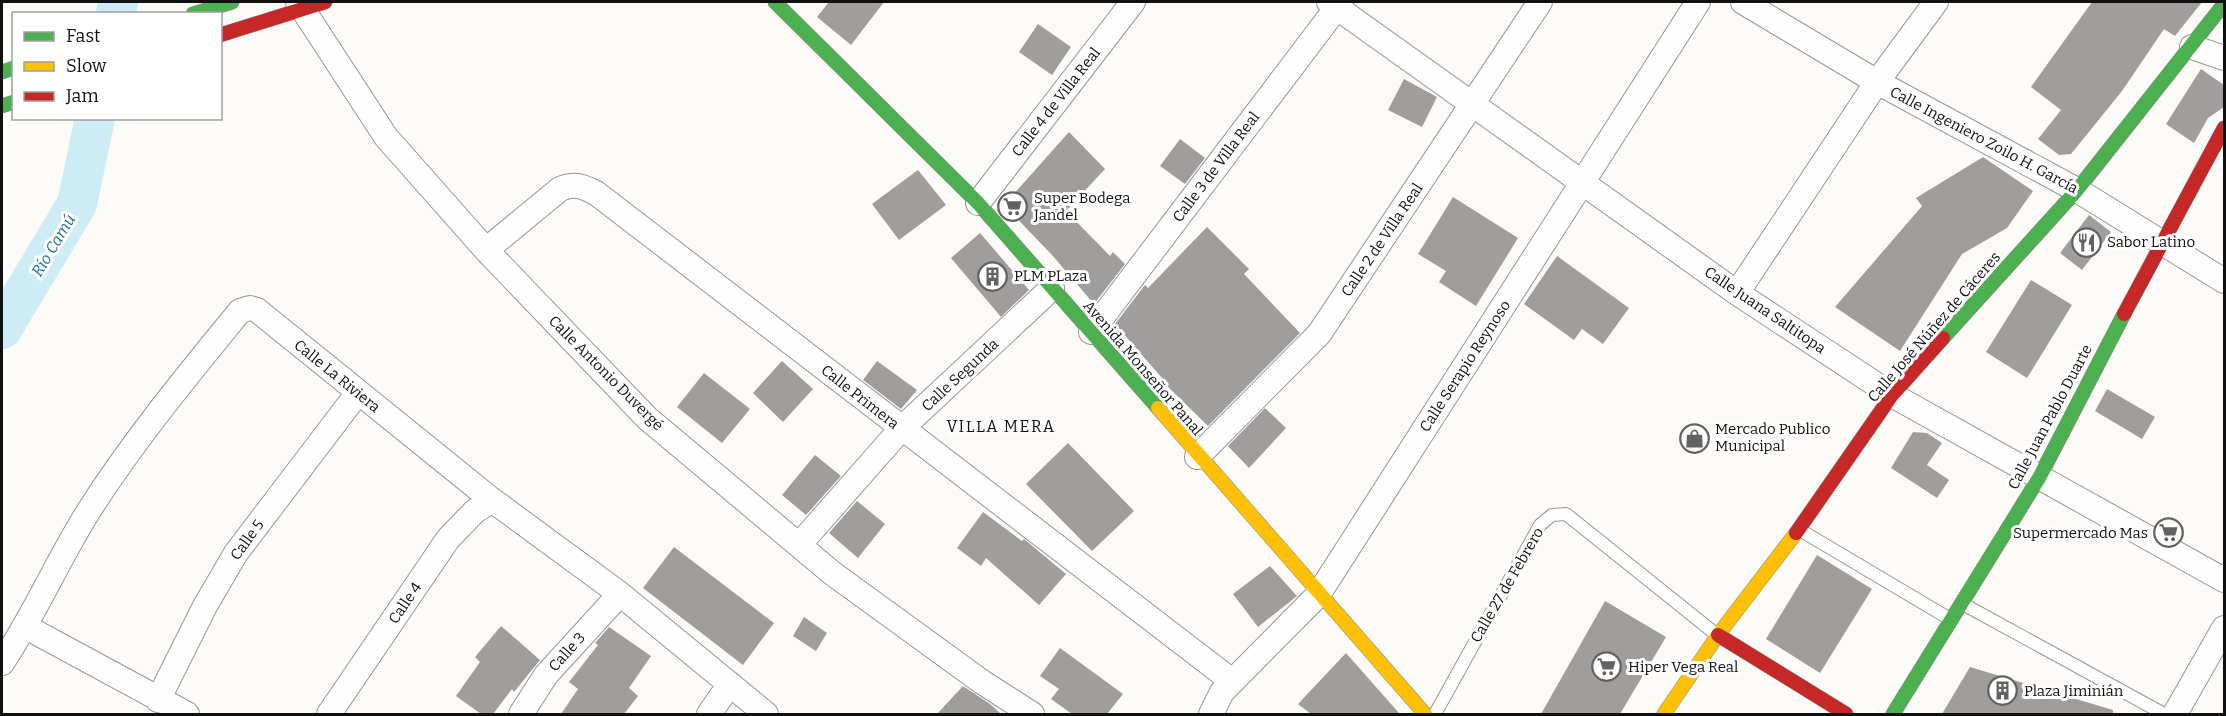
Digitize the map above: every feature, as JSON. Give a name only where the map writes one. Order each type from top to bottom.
[{"type":"main road","points":[[199,12],[230,2]]},
{"type":"main road","points":[[222,34],[300,6],[324,2]]},
{"type":"main road","name":"Avenida Monseñor Panal","points":[[775,2],[978,202],[1197,457],[1425,714]]},
{"type":"main road","name":"Calle José Núñez de Cáceres","points":[[1664,714],[1718,635],[1799,530],[1892,396],[2077,190],[2224,4]]},
{"type":"main road","name":"Calle Juan Pablo Duarte","points":[[1893,714],[2039,478],[2161,241],[2224,128]]},
{"type":"main road","points":[[1718,635],[1846,714]]},
{"type":"street","name":"Calle 4 de Villa Real","points":[[978,202],[1133,2]]},
{"type":"street","name":"Calle 2 de Villa Real","points":[[1197,457],[1318,334],[1540,2]]},
{"type":"street","name":"Calle Serapio Reynoso","points":[[1211,714],[1222,692],[1318,595],[1698,2]]},
{"type":"street","name":"Calle Ingeniero Zoilo H. García","points":[[1743,2],[1877,82],[2077,190],[2224,281]]},
{"type":"street","points":[[1737,293],[1877,82],[1936,2]]},
{"type":"street","name":"Calle Juana Saltitopa","points":[[1336,3],[1472,104],[1737,293],[1892,396],[2224,580]]},
{"type":"street","name":"Calle 3 de Villa Real","points":[[1091,332],[1336,3]]},
{"type":"street","name":"Calle Antonio Duvergé","points":[[300,6],[386,137],[486,250],[647,418],[832,573],[982,682],[1032,714]]},
{"type":"street","points":[[2192,47],[2224,58]]},
{"type":"street","name":"Calle Primera","points":[[486,250],[560,189],[570,185],[580,185],[596,193],[1232,681]]},
{"type":"street","name":"Calle Segunda","points":[[799,545],[901,429],[1052,288]]},
{"type":"street","name":"Calle La Riviera","points":[[2,663],[26,627],[88,513],[156,414],[240,311],[250,308],[257,310],[357,394],[492,500],[620,594],[766,714]]},
{"type":"street","name":"Calle 5","points":[[158,700],[206,606],[237,553],[357,394]]},
{"type":"street","name":"Calle 4","points":[[329,714],[448,539],[474,512],[492,500]]},
{"type":"street","name":"Calle 3","points":[[521,714],[546,675],[620,594]]},
{"type":"street","points":[[26,627],[187,714]]},
{"type":"street","points":[[2175,714],[2224,628]]},
{"type":"street","points":[[709,714],[730,684]]},
{"type":"lane","name":"Calle 27 de Febrero","points":[[1435,714],[1540,525],[1552,515],[1566,514],[1718,635]]},
{"type":"lane","points":[[1799,530],[1951,620]]},
{"type":"lane","points":[[1961,603],[2164,714]]},
{"type":"building","points":[[829,2],[884,2],[851,45],[817,17]]},
{"type":"building","points":[[2092,2],[2202,2],[2175,36],[2164,29],[2122,91],[2071,154],[2059,155],[2038,139],[2061,110],[2031,87]]},
{"type":"building","points":[[1038,24],[1071,47],[1052,75],[1019,52]]},
{"type":"building","points":[[2201,69],[2224,85],[2224,107],[2208,118],[2194,143],[2166,124]]},
{"type":"building","points":[[1404,79],[1437,97],[1422,127],[1388,110]]},
{"type":"building","points":[[1069,132],[1105,169],[1066,211],[1110,256],[1113,252],[1125,264],[1094,304],[1052,255],[1004,205]]},
{"type":"building","points":[[1180,139],[1205,158],[1185,184],[1160,166]]},
{"type":"building","points":[[1983,157],[2033,191],[2007,228],[1962,254],[1900,351],[1835,307],[1922,206],[1916,198]]},
{"type":"building","points":[[918,170],[946,205],[899,240],[872,204]]},
{"type":"building","points":[[1453,197],[1518,238],[1476,306],[1439,282],[1446,271],[1418,254]]},
{"type":"building","name":"Sabor Latino","points":[[2089,215],[2111,232],[2082,270],[2060,253]]},
{"type":"building","points":[[1207,227],[1249,269],[1244,274],[1300,333],[1208,426],[1160,379],[1162,378],[1115,324],[1145,285],[1148,288]]},
{"type":"building","name":"PLM PLaza","points":[[980,233],[1029,290],[1001,317],[951,258]]},
{"type":"building","points":[[1557,256],[1629,308],[1603,344],[1582,329],[1574,340],[1524,304]]},
{"type":"building","points":[[2031,280],[2072,305],[2027,378],[1986,352]]},
{"type":"building","points":[[782,361],[813,389],[783,422],[753,393]]},
{"type":"building","points":[[877,361],[917,390],[901,409],[863,380]]},
{"type":"building","points":[[704,373],[750,409],[722,443],[677,407]]},
{"type":"building","points":[[2107,389],[2155,417],[2142,439],[2095,411]]},
{"type":"building","points":[[1265,408],[1286,428],[1249,468],[1228,446]]},
{"type":"building","points":[[1913,432],[1927,433],[1942,443],[1927,465],[1949,480],[1937,498],[1891,468]]},
{"type":"building","points":[[1068,443],[1134,511],[1092,551],[1026,484]]},
{"type":"building","points":[[815,455],[841,476],[806,515],[782,495]]},
{"type":"building","points":[[857,501],[885,524],[858,558],[829,533]]},
{"type":"building","points":[[983,512],[1022,541],[1024,539],[1066,574],[1039,605],[986,558],[981,566],[957,548]]},
{"type":"building","points":[[674,547],[774,623],[743,665],[643,588]]},
{"type":"building","points":[[1817,555],[1872,589],[1820,673],[1766,639]]},
{"type":"building","points":[[1270,566],[1297,596],[1258,627],[1233,594]]},
{"type":"building","name":"Hiper Vega Real","points":[[1605,601],[1666,637],[1620,714],[1541,714]]},
{"type":"building","points":[[804,617],[827,633],[816,651],[793,636]]},
{"type":"building","points":[[501,626],[540,660],[514,692],[512,689],[493,714],[481,714],[456,696],[480,662],[475,657]]},
{"type":"building","points":[[609,627],[651,656],[629,688],[638,696],[624,714],[561,714],[578,689],[569,682],[598,645],[595,643]]},
{"type":"building","points":[[1060,648],[1123,694],[1107,714],[1072,714],[1051,699],[1059,689],[1040,676]]},
{"type":"building","points":[[1346,653],[1400,714],[1311,714],[1298,704]]},
{"type":"building","name":"Plaza Jiminián","points":[[1970,667],[2113,710],[2113,714],[1942,714]]},
{"type":"building","points":[[963,686],[990,704],[1001,714],[937,714]]},
{"type":"waterway","name":"Río Camú","points":[[116,12],[118,2]]},
{"type":"waterway","name":"Río Camú","points":[[2,329],[77,204],[95,120]]},
{"type":"traffic: fast","points":[[200,12],[232,2]]},
{"type":"traffic: fast","points":[[775,2],[978,203],[1158,408]]},
{"type":"traffic: fast","points":[[1943,338],[2077,190],[2224,4]]},
{"type":"traffic: fast","points":[[2,72],[12,69]]},
{"type":"traffic: fast","points":[[2,106],[12,103]]},
{"type":"traffic: fast","points":[[1893,714],[2039,478],[2124,314]]},
{"type":"traffic: slow","points":[[1158,408],[1425,714]]},
{"type":"traffic: slow","points":[[1664,714],[1718,635],[1796,533]]},
{"type":"traffic: jam","points":[[222,34],[325,2]]},
{"type":"traffic: jam","points":[[2124,314],[2224,128]]},
{"type":"traffic: jam","points":[[1796,533],[1892,395],[1943,338]]},
{"type":"traffic: jam","points":[[1718,635],[1846,714]]},
{"type":"place","name":"Super Bodega Jandel","points":[[1013,207]]},
{"type":"place","name":"Sabor Latino","points":[[2086,242]]},
{"type":"place","name":"PLM PLaza","points":[[993,276]]},
{"type":"place","name":"Mercado Publico Municipal","points":[[1694,438]]},
{"type":"place","name":"Supermercado Mas","points":[[2169,533]]},
{"type":"place","name":"Hiper Vega Real","points":[[1607,667]]},
{"type":"place","name":"Plaza Jiminián","points":[[2003,691]]},
{"type":"district","name":"VILLA MERA","points":[[1001,426]]}]
